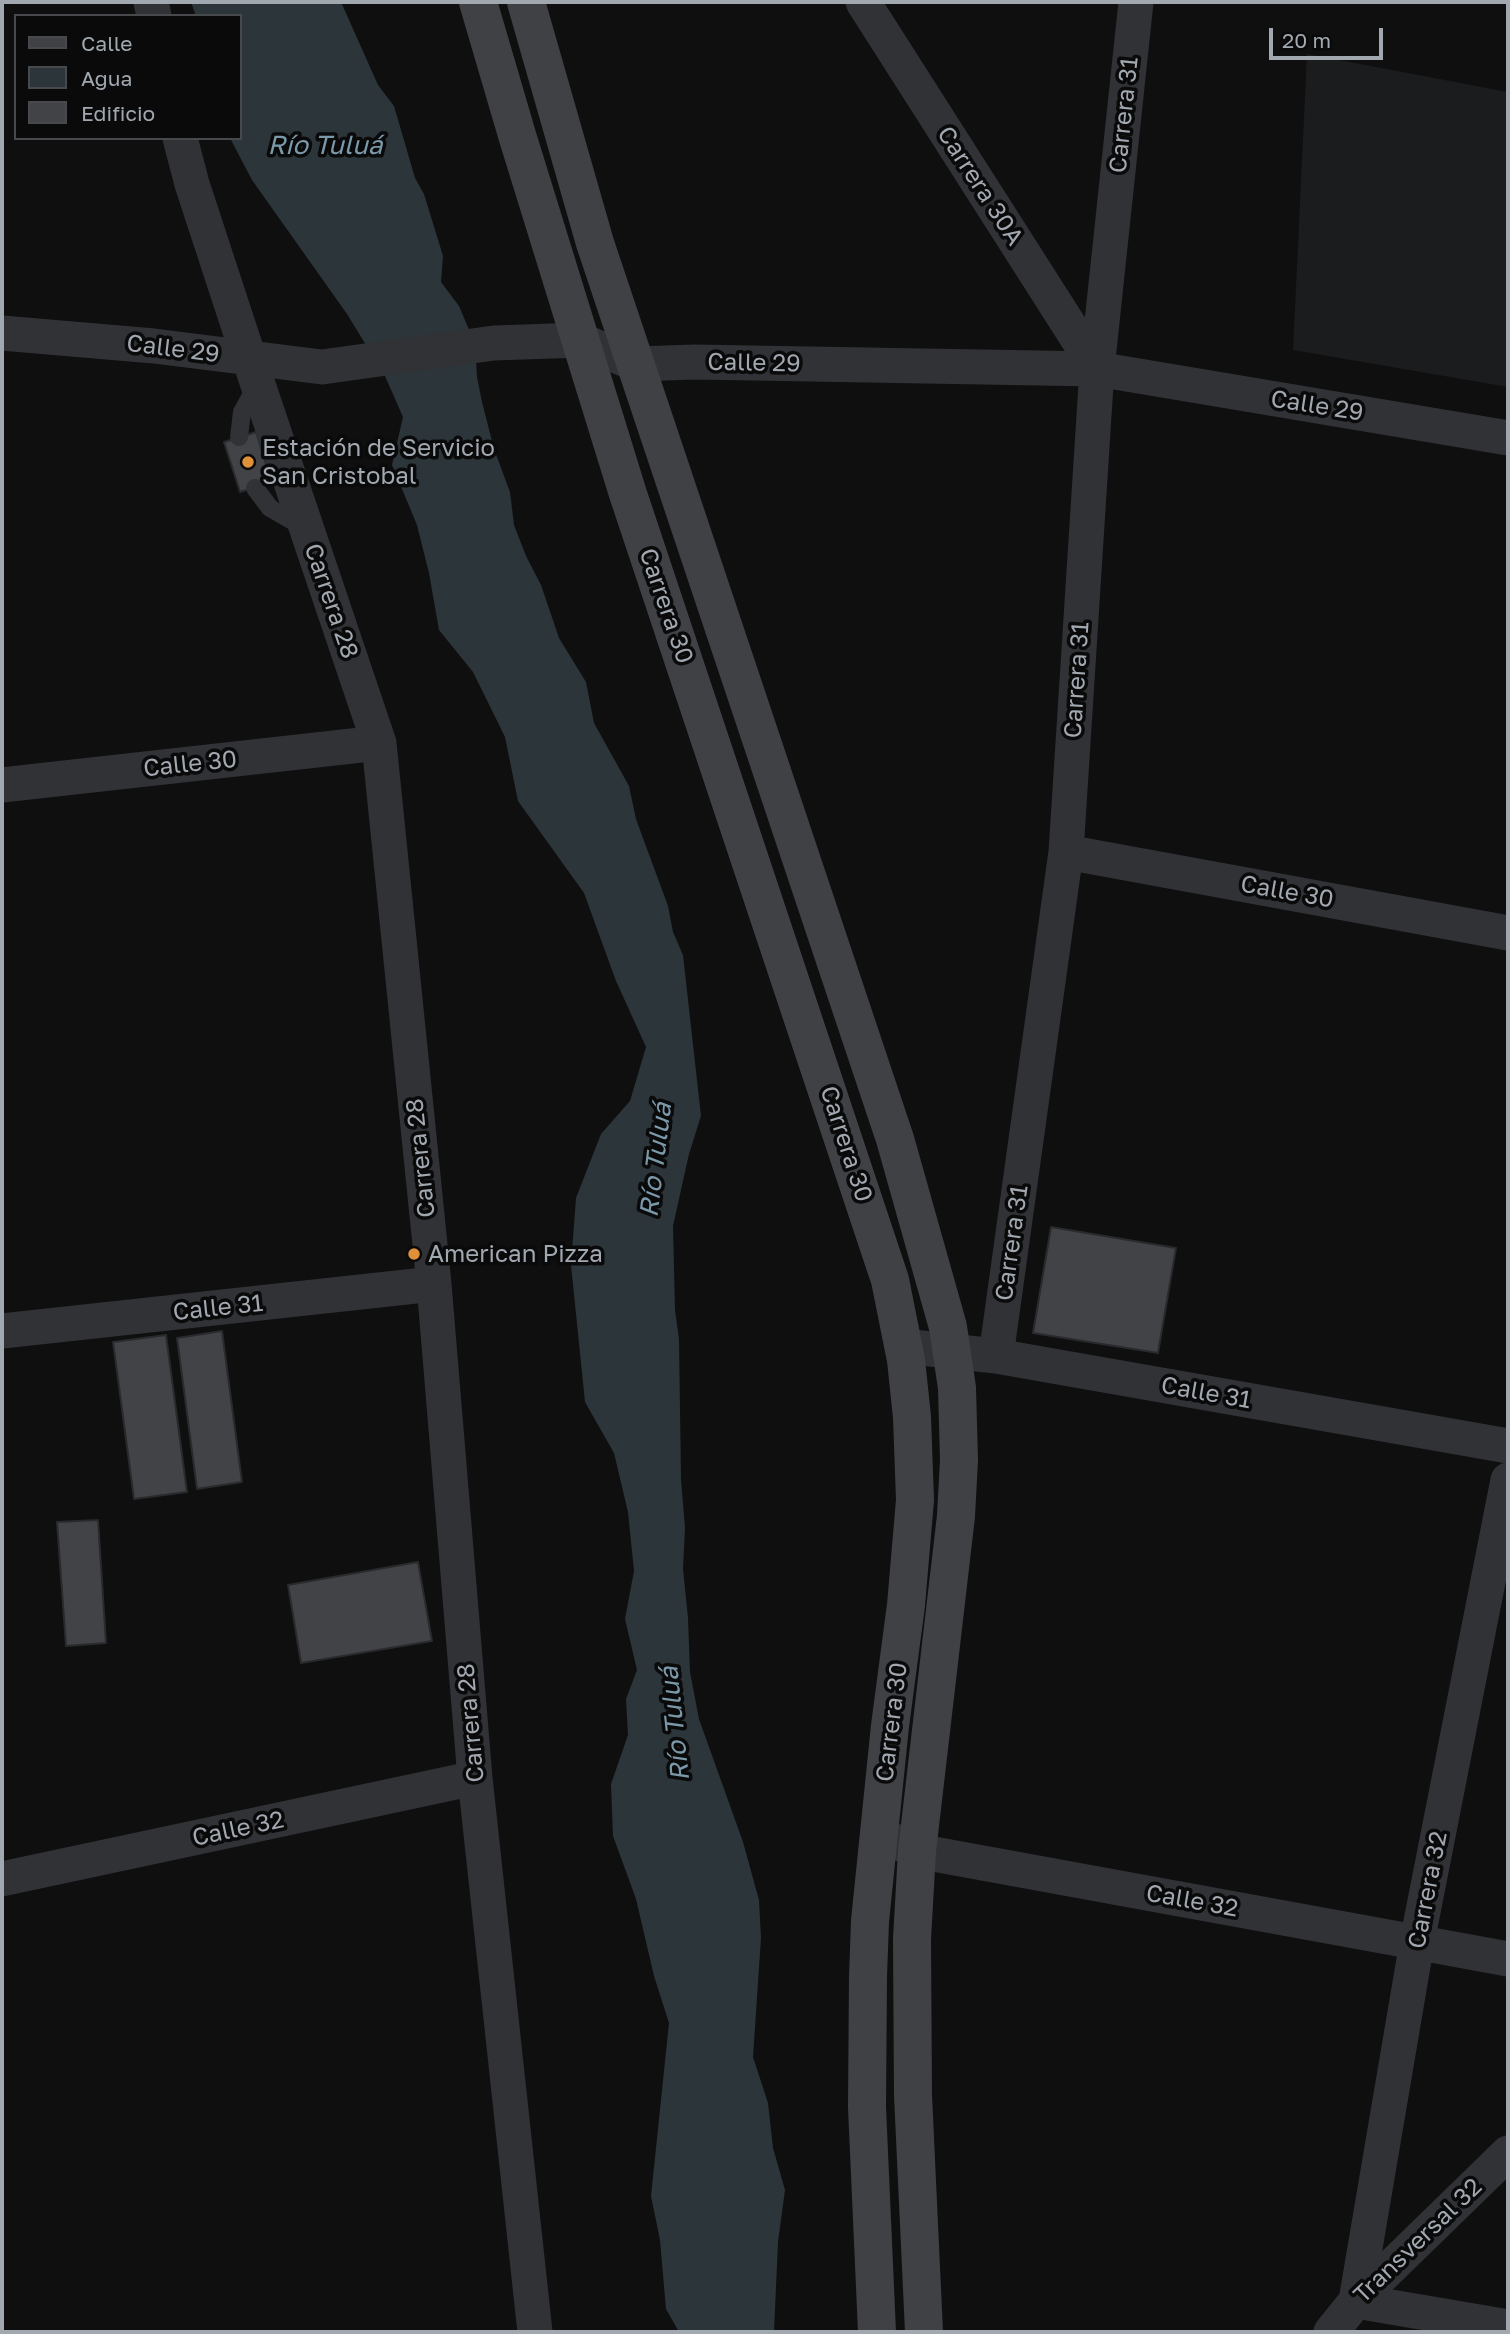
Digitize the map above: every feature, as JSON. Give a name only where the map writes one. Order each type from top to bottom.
[{"type":"main road","name":"Carrera 30","points":[[478,2],[628,494],[857,1175],[890,1280],[903,1346],[912,1417],[915,1500],[870,1932],[866,2043],[877,2332]]},
{"type":"main road","name":"Carrera 30","points":[[526,2],[595,243],[895,1139],[948,1327],[957,1388],[959,1460],[956,1516],[917,1850],[912,1939],[913,2095],[924,2332]]},
{"type":"street","name":"Carrera 30A","points":[[863,2],[1097,369]]},
{"type":"street","name":"Carrera 31","points":[[996,1356],[1066,852],[1097,369],[1136,2]]},
{"type":"street","name":"Carrera 28","points":[[181,140],[192,184],[253,371],[379,743],[434,1284],[475,1778],[535,2332]]},
{"type":"street","name":"Calle 29","points":[[2,333],[154,346],[253,371],[322,367],[494,343],[581,340],[635,364],[695,362],[1097,369],[1508,438]]},
{"type":"street","name":"Calle 30","points":[[2,785],[379,743]]},
{"type":"street","name":"Calle 30","points":[[1066,852],[1508,933]]},
{"type":"street","name":"Calle 31","points":[[2,1331],[434,1284]]},
{"type":"street","name":"Calle 31","points":[[903,1346],[996,1356],[1508,1446]]},
{"type":"street","name":"Carrera 32","points":[[1356,2301],[1417,1942],[1508,1480]]},
{"type":"street","name":"Calle 32","points":[[2,1879],[475,1778]]},
{"type":"street","name":"Calle 32","points":[[879,1835],[917,1850],[1508,1959]]},
{"type":"street","name":"Transversal 32","points":[[1331,2332],[1356,2301],[1508,2153]]},
{"type":"street","points":[[1356,2301],[1508,2326]]},
{"type":"lane","points":[[239,437],[242,412],[253,371]]},
{"type":"lane","points":[[255,488],[270,509],[307,529]]},
{"type":"shaded area","points":[[1307,54],[1508,92],[1508,387],[1293,350]]},
{"type":"water","name":"Río Tuluá","points":[[191,2],[341,2],[378,85],[394,106],[415,178],[424,194],[443,256],[441,282],[459,306],[475,344],[482,402],[494,449],[510,492],[514,525],[541,585],[559,638],[586,682],[594,723],[629,786],[636,819],[683,955],[701,1116],[689,1154],[673,1226],[685,1528],[683,1569],[690,1672],[699,1719],[743,1842],[759,1900],[761,1938],[753,2057],[768,2103],[773,2148],[785,2190],[778,2242],[774,2332],[679,2332],[666,2309],[660,2240],[651,2196],[669,2023],[654,1976],[636,1899],[613,1836],[611,1784],[628,1735],[626,1699],[637,1670],[625,1619],[634,1571],[628,1512],[614,1453],[585,1402],[571,1265],[576,1198],[601,1134],[630,1101],[646,1047],[616,981],[584,893],[518,801],[505,737],[473,672],[439,630],[417,525],[392,465],[403,417],[385,376],[347,314],[252,180],[231,140],[242,140],[242,14],[195,14]]},
{"type":"building","name":"Estación de Servicio San Cristobal","points":[[256,432],[272,482],[240,492],[224,442]]},
{"type":"building","points":[[1051,1227],[1176,1248],[1158,1353],[1033,1333]]},
{"type":"building","points":[[222,1331],[242,1482],[197,1489],[177,1338]]},
{"type":"building","points":[[166,1335],[187,1492],[134,1499],[113,1342]]},
{"type":"building","points":[[98,1520],[106,1643],[66,1646],[57,1522]]},
{"type":"building","points":[[418,1562],[432,1641],[301,1663],[288,1585]]},
{"type":"place","name":"Estación de Servicio San Cristobal","points":[[248,462]]},
{"type":"place","name":"American Pizza","points":[[414,1254]]}]
